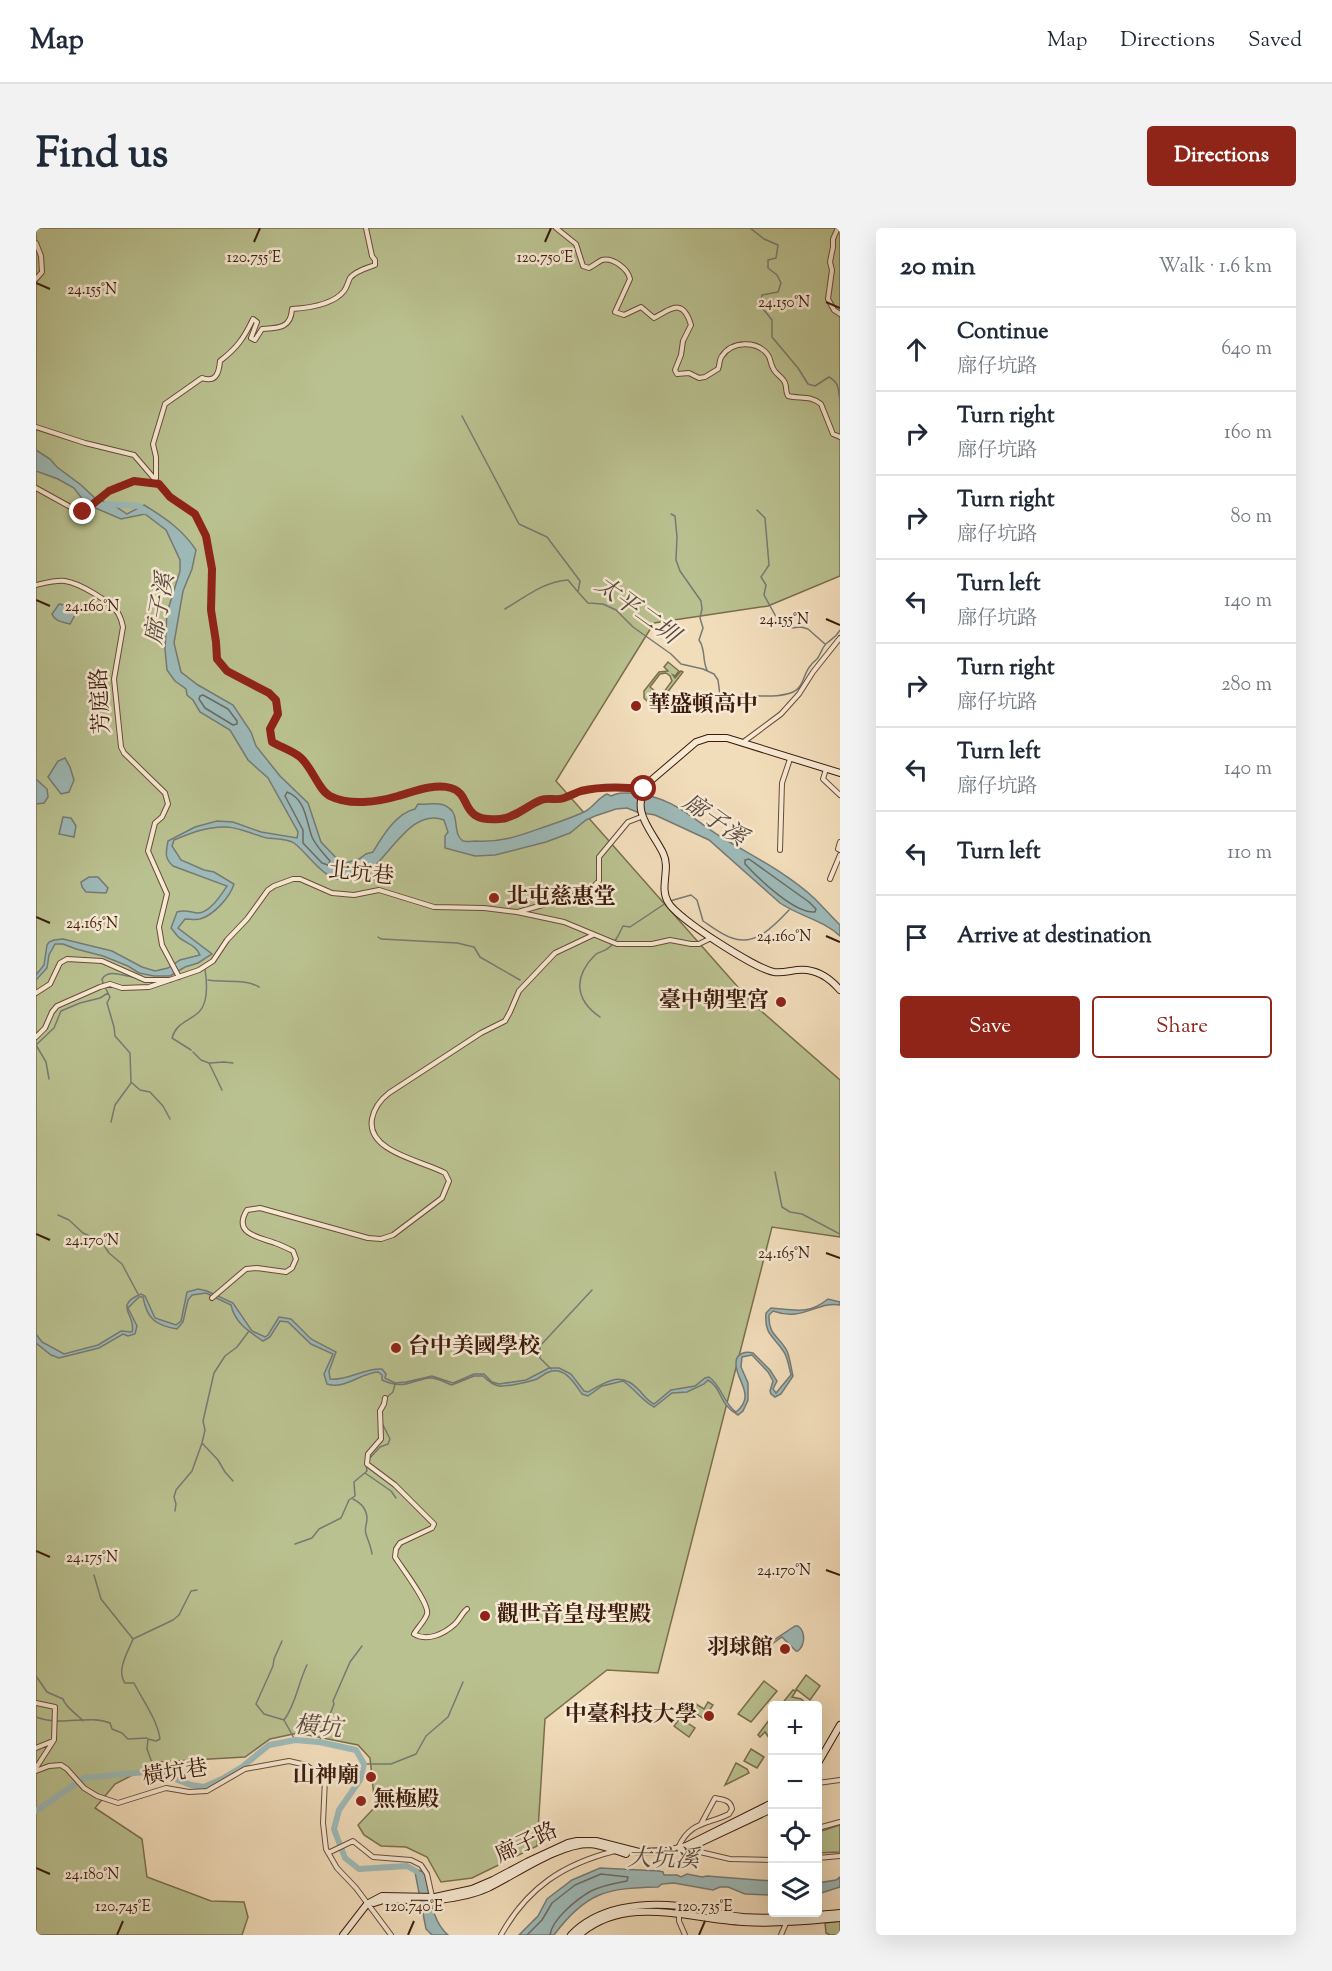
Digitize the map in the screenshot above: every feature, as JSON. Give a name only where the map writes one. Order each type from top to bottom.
[{"type":"main road","points":[[839,988],[828,978],[816,972],[800,969],[784,972],[769,970],[712,938],[677,913],[668,903],[665,893],[668,867],[664,853],[641,816],[641,804],[644,790],[667,766],[696,742],[708,738],[724,738],[742,742],[840,773]]},
{"type":"main road","points":[[822,1748],[840,1718]]},
{"type":"main road","points":[[822,1757],[837,1735],[840,1725]]},
{"type":"main road","name":"廍子路","points":[[432,1899],[472,1889],[537,1857],[577,1841],[597,1841],[626,1850],[648,1853],[682,1849],[768,1805]]},
{"type":"main road","name":"廍子路","points":[[432,1899],[452,1899],[481,1890],[568,1848],[591,1844],[639,1856],[654,1857],[734,1829],[768,1811]]},
{"type":"main road","points":[[343,1935],[367,1904],[387,1899],[432,1899]]},
{"type":"main road","points":[[571,1935],[594,1917],[640,1906],[681,1906],[724,1915],[787,1920],[840,1913]]},
{"type":"main road","points":[[579,1935],[596,1923],[616,1915],[651,1911],[742,1922],[840,1918]]},
{"type":"street","points":[[156,479],[153,444],[165,404],[202,378],[207,380],[215,378],[220,361],[236,348],[253,319],[257,322],[251,338],[255,340],[262,328],[274,330],[287,323],[292,309],[305,308],[337,297],[344,291],[355,273],[375,265],[366,228]]},
{"type":"street","points":[[556,228],[576,244],[583,266],[589,268],[606,259],[627,271],[630,279],[615,312],[624,315],[641,307],[654,318],[675,306],[680,307],[690,325],[675,370],[677,374],[689,373],[699,378],[705,377],[718,369],[720,358],[731,349],[747,344],[762,349],[771,361],[773,370],[784,381],[785,393],[788,396],[810,397],[817,400],[821,404],[832,434],[840,437]]},
{"type":"street","points":[[838,228],[833,239],[828,299],[834,310],[840,314]]},
{"type":"street","points":[[36,243],[41,256],[42,272],[36,279]]},
{"type":"street","points":[[36,427],[85,443],[134,455],[170,497],[195,514],[206,536],[212,569],[211,610],[217,659],[227,671],[269,693],[276,700],[278,714],[270,729],[272,742],[299,756],[311,769],[324,793],[340,800],[356,802],[390,799],[415,790],[446,787],[457,790],[472,814],[479,818],[496,819],[508,817],[541,800],[561,799],[591,789],[626,787],[644,790]]},
{"type":"street","points":[[36,488],[83,512],[109,491],[134,481],[159,484]]},
{"type":"street","name":"芳庭路","points":[[36,585],[60,580],[73,583],[88,590],[114,609],[121,619],[123,627],[114,679],[121,747],[124,753],[168,798],[165,811],[153,828],[148,851],[166,894],[159,927],[162,945],[179,977]]},
{"type":"street","points":[[742,742],[781,714],[799,694],[840,638]]},
{"type":"street","points":[[780,850],[782,783],[790,759]]},
{"type":"street","points":[[826,769],[823,779],[840,795]]},
{"type":"street","name":"北坑巷","points":[[517,912],[588,892],[599,881],[599,857],[628,822],[641,816]]},
{"type":"street","points":[[840,842],[838,849],[840,850]]},
{"type":"street","points":[[830,879],[840,855]]},
{"type":"street","name":"北坑巷","points":[[36,1037],[45,1028],[52,1012],[66,1000],[110,984],[134,989],[149,987],[199,970],[213,961],[268,890],[293,879],[300,879],[332,893],[354,895],[379,890],[434,907],[517,912],[564,922],[617,944],[652,944],[670,940],[699,944],[712,938]]},
{"type":"street","points":[[212,1298],[246,1269],[257,1268],[286,1272],[292,1268],[296,1259],[293,1251],[251,1236],[245,1230],[243,1217],[248,1210],[260,1208],[368,1238],[381,1239],[393,1235],[442,1198],[449,1181],[445,1173],[390,1150],[375,1137],[371,1126],[373,1113],[384,1096],[505,1021],[519,991],[555,953],[593,935]]},
{"type":"street","name":"北坑巷","points":[[36,993],[50,984],[60,963],[67,959],[102,961],[145,980],[171,980]]},
{"type":"street","points":[[385,1398],[380,1411],[381,1439],[368,1454],[368,1464],[395,1485],[434,1524],[432,1528],[400,1543],[396,1549],[395,1557],[427,1606],[428,1613],[414,1634],[424,1638],[436,1635],[454,1624],[467,1609]]},
{"type":"street","points":[[36,1703],[55,1707],[54,1740],[36,1770]]},
{"type":"street","points":[[36,1748],[54,1740]]},
{"type":"street","name":"橫坑巷","points":[[36,1770],[61,1765],[83,1788],[111,1801],[122,1802],[166,1788],[189,1792],[207,1791],[244,1769],[289,1761],[298,1762],[319,1773],[325,1779],[322,1822],[324,1842],[328,1853],[391,1935]]},
{"type":"street","points":[[822,1782],[840,1780]]},
{"type":"street","points":[[701,1824],[715,1798],[730,1803],[729,1814],[693,1827],[682,1838],[682,1849],[730,1859],[768,1860]]},
{"type":"street","points":[[822,1827],[840,1822]]},
{"type":"street","points":[[328,1853],[352,1841],[373,1857],[411,1860],[421,1865],[427,1874],[432,1899]]},
{"type":"street","points":[[501,1935],[510,1918],[524,1901],[552,1877],[587,1859],[616,1851]]},
{"type":"street","points":[[822,1858],[840,1856]]},
{"type":"street","points":[[680,1913],[679,1921],[685,1935]]},
{"type":"street","points":[[781,1935],[787,1920]]},
{"type":"green space","points":[[36,228],[840,228],[840,576],[768,606],[654,623],[556,781],[752,1003],[840,1080],[840,1237],[772,1227],[658,1673],[607,1670],[545,1719],[537,1846],[472,1878],[441,1882],[427,1857],[406,1847],[381,1846],[364,1835],[358,1825],[375,1807],[370,1758],[358,1745],[298,1733],[270,1739],[245,1757],[158,1762],[115,1784],[95,1808],[142,1839],[147,1877],[211,1901],[244,1902],[248,1917],[242,1935],[36,1935]]},
{"type":"green space","points":[[668,662],[679,671],[675,676],[673,675],[675,678],[681,671],[683,672],[656,707],[653,706],[655,703],[648,702],[644,698],[644,691],[659,672],[668,671],[664,667]],"holes":[[[666,673],[672,681],[661,696],[650,687],[660,674]]]},
{"type":"green space","points":[[806,1675],[820,1686],[810,1700],[796,1689]]},
{"type":"green space","points":[[764,1681],[777,1691],[751,1722],[738,1714]]},
{"type":"green space","points":[[793,1690],[796,1691],[792,1697],[803,1701],[784,1701]]},
{"type":"green space","points":[[691,1701],[704,1709],[708,1702],[713,1705],[704,1719],[687,1707]]},
{"type":"green space","points":[[680,1718],[695,1728],[689,1737],[674,1726]]},
{"type":"green space","points":[[768,1721],[768,1736],[765,1732],[760,1737],[758,1735]]},
{"type":"green space","points":[[751,1749],[764,1757],[757,1768],[744,1761]]},
{"type":"green space","points":[[736,1763],[747,1769],[749,1773],[725,1785]]},
{"type":"green space","points":[[840,1825],[840,1852],[822,1853],[822,1831]]},
{"type":"green space","points":[[840,1921],[840,1935],[826,1933],[825,1923]]},
{"type":"water","points":[[36,450],[50,459],[95,498],[127,514],[144,505],[173,524],[191,543],[196,550],[192,569],[183,591],[174,643],[181,672],[198,685],[233,705],[251,732],[256,746],[280,776],[308,803],[321,842],[342,864],[373,852],[396,820],[415,809],[418,804],[446,806],[454,815],[458,834],[463,841],[487,841],[517,836],[571,817],[586,811],[607,794],[611,796],[619,793],[647,795],[679,808],[718,835],[792,880],[814,898],[840,925],[840,936],[826,926],[780,903],[709,840],[655,815],[627,808],[595,816],[570,833],[546,842],[495,855],[475,856],[445,848],[445,836],[448,832],[444,820],[430,818],[417,823],[405,832],[373,868],[361,877],[349,880],[340,880],[325,873],[294,843],[220,827],[200,830],[180,837],[174,840],[172,846],[181,860],[214,872],[234,884],[216,910],[200,919],[185,919],[178,928],[212,954],[170,976],[154,976],[139,973],[103,956],[63,944],[55,944],[49,955],[47,968],[36,980],[36,975],[44,965],[47,945],[54,940],[63,939],[112,951],[142,967],[155,971],[168,968],[180,960],[200,955],[171,928],[177,912],[197,913],[206,910],[227,886],[173,866],[166,852],[168,841],[195,827],[217,821],[233,822],[261,832],[297,838],[298,832],[268,778],[248,760],[230,730],[200,712],[187,695],[186,689],[175,681],[167,670],[165,649],[167,613],[180,571],[180,560],[166,530],[145,514],[121,519],[86,504],[74,488],[36,471]]},
{"type":"water","points":[[59,604],[74,610],[75,615],[70,624],[53,617],[52,614]]},
{"type":"water","points":[[65,758],[74,780],[69,792],[61,794],[48,777],[58,761]]},
{"type":"water","points":[[36,779],[47,789],[48,797],[44,803],[36,804]]},
{"type":"water","points":[[63,817],[71,818],[76,826],[74,837],[59,834]]},
{"type":"water","points":[[89,877],[98,877],[108,888],[106,893],[86,892],[81,882]]},
{"type":"water","points":[[198,1289],[233,1303],[252,1331],[265,1337],[279,1317],[291,1319],[311,1339],[336,1352],[329,1371],[330,1379],[382,1369],[386,1374],[385,1378],[395,1383],[432,1376],[453,1383],[474,1374],[484,1374],[492,1382],[499,1384],[526,1380],[549,1368],[559,1368],[571,1374],[584,1391],[588,1392],[608,1381],[621,1379],[633,1385],[654,1404],[671,1390],[695,1386],[709,1377],[736,1412],[745,1400],[744,1388],[736,1363],[740,1355],[747,1352],[753,1353],[770,1370],[777,1381],[773,1389],[776,1393],[791,1375],[785,1354],[768,1331],[766,1313],[771,1308],[808,1309],[828,1299],[840,1302],[840,1305],[824,1306],[793,1314],[773,1311],[769,1315],[772,1331],[787,1351],[793,1376],[781,1394],[775,1397],[770,1391],[773,1381],[768,1372],[752,1355],[742,1357],[741,1367],[748,1383],[748,1400],[743,1411],[738,1415],[727,1406],[708,1380],[687,1392],[672,1393],[654,1407],[623,1381],[602,1386],[588,1396],[582,1394],[565,1374],[555,1371],[537,1379],[502,1386],[492,1383],[483,1376],[474,1376],[452,1385],[432,1378],[401,1385],[382,1380],[382,1375],[378,1372],[340,1385],[327,1384],[324,1374],[333,1354],[311,1344],[288,1322],[280,1321],[270,1337],[263,1341],[239,1322],[231,1305],[206,1293],[192,1295],[188,1300],[183,1322],[177,1329],[153,1320],[147,1311],[143,1297],[139,1297],[128,1308],[137,1326],[135,1334],[128,1336],[123,1334],[99,1348],[59,1358],[51,1355],[36,1343],[36,1334],[42,1342],[64,1354],[98,1345],[121,1331],[132,1332],[133,1326],[127,1307],[132,1298],[141,1294],[145,1296],[155,1318],[176,1325],[181,1321],[187,1292]]},
{"type":"water","points":[[795,1626],[801,1629],[804,1638],[798,1651],[782,1637],[772,1644],[771,1642]]},
{"type":"water","points":[[412,1868],[424,1872],[438,1922],[448,1935],[432,1935],[426,1929],[415,1872]]},
{"type":"water","points":[[600,1868],[659,1871],[664,1875],[681,1877],[687,1874],[768,1881],[768,1895],[745,1894],[728,1887],[713,1890],[674,1883],[662,1884],[658,1887],[611,1891],[588,1901],[554,1935],[519,1935],[538,1916],[547,1899],[572,1880]]},
{"type":"water","points":[[840,1877],[840,1887],[822,1893],[822,1882]]},
{"type":"waterway","points":[[750,228],[764,239],[778,245],[776,258],[768,260],[768,268],[777,275],[781,283],[778,292],[762,295],[760,305],[772,320],[772,337],[808,384],[815,386],[829,377],[833,379],[838,387],[840,401]]},
{"type":"waterway","name":"太平二圳","points":[[462,416],[519,524],[547,537],[580,581],[578,592],[588,603],[603,604],[616,610],[633,627],[671,654],[681,664],[714,674],[718,680],[720,695],[775,696],[794,691],[800,686],[807,670],[817,659],[824,646],[840,630]]},
{"type":"waterway","name":"廍子溪","points":[[106,504],[139,506],[145,511]]},
{"type":"waterway","points":[[757,510],[765,518],[769,565],[761,577],[766,585],[764,595],[780,624],[791,628],[808,629],[825,644]]},
{"type":"waterway","points":[[671,514],[675,516],[676,560],[680,571],[701,601],[700,618],[703,628],[699,640],[707,670]]},
{"type":"waterway","points":[[505,609],[535,590],[559,581],[568,580],[578,592]]},
{"type":"waterway","points":[[670,901],[691,895],[697,900],[703,921],[725,935],[740,940],[749,940],[764,933],[789,910]]},
{"type":"waterway","points":[[600,1017],[586,1003],[580,988],[580,980],[588,963],[617,939],[623,926],[630,927],[666,903]]},
{"type":"waterway","points":[[378,937],[457,943],[474,947],[480,957],[520,980]]},
{"type":"waterway","points":[[191,1050],[172,1038],[179,1026],[202,1008],[206,992],[205,969]]},
{"type":"waterway","points":[[103,983],[102,979],[109,974],[135,977]]},
{"type":"waterway","points":[[208,980],[240,982],[259,987]]},
{"type":"waterway","points":[[36,1045],[54,1028],[61,1011],[100,998],[108,993],[105,987]]},
{"type":"waterway","points":[[108,993],[110,997],[107,1003],[115,1036],[130,1053],[131,1082],[140,1090],[150,1092],[163,1106],[170,1119]]},
{"type":"waterway","points":[[36,1045],[46,1062],[49,1079]]},
{"type":"waterway","points":[[193,1052],[201,1060],[209,1063],[222,1090]]},
{"type":"waterway","points":[[210,1063],[233,1063]]},
{"type":"waterway","points":[[111,1122],[115,1105],[131,1083]]},
{"type":"waterway","points":[[775,1172],[782,1207],[790,1212],[802,1214],[840,1234]]},
{"type":"waterway","points":[[58,1215],[69,1220],[83,1233],[102,1242],[109,1253],[122,1264],[138,1294]]},
{"type":"waterway","points":[[551,1369],[540,1358],[540,1346],[592,1290]]},
{"type":"waterway","points":[[175,1511],[176,1490],[192,1471],[202,1443],[205,1430],[203,1421],[214,1373],[225,1356],[237,1347],[249,1331]]},
{"type":"waterway","points":[[387,1397],[393,1392],[395,1384]]},
{"type":"waterway","points":[[368,1460],[380,1447],[388,1444],[390,1439],[382,1423]]},
{"type":"waterway","points":[[202,1443],[233,1481]]},
{"type":"waterway","points":[[295,1544],[312,1538],[319,1529],[341,1518],[349,1500],[355,1496],[354,1482],[367,1471],[366,1464]]},
{"type":"waterway","points":[[365,1473],[391,1491],[396,1498]]},
{"type":"waterway","points":[[353,1499],[365,1509],[367,1519],[365,1532],[372,1554]]},
{"type":"waterway","points":[[94,1575],[101,1599],[133,1639],[122,1672],[125,1683],[134,1683],[159,1732],[160,1739],[156,1741],[148,1739],[147,1749],[155,1771]]},
{"type":"waterway","points":[[133,1639],[173,1620],[179,1615],[191,1591],[197,1590]]},
{"type":"waterway","points":[[282,1641],[256,1704],[264,1714],[284,1720]]},
{"type":"waterway","points":[[319,1742],[350,1662],[362,1646]]},
{"type":"waterway","points":[[295,1740],[284,1720],[307,1665]]},
{"type":"waterway","points":[[36,1676],[47,1692],[63,1699],[83,1721]]},
{"type":"waterway","points":[[364,1764],[391,1764],[416,1754],[426,1736],[448,1717],[463,1682]]},
{"type":"waterway","points":[[36,1717],[55,1721],[102,1721],[110,1723],[112,1729],[122,1733],[128,1739],[147,1738]]},
{"type":"waterway","name":"橫坑","points":[[36,1811],[84,1778],[155,1771],[191,1785],[204,1787],[242,1767],[269,1745],[295,1740],[319,1742],[356,1750],[364,1764],[360,1780],[339,1810],[334,1829],[345,1858],[359,1869],[407,1866],[416,1871]]},
{"type":"place","name":"華盛頓高中","points":[[636,706]]},
{"type":"place","name":"北屯慈惠堂","points":[[494,898]]},
{"type":"place","name":"臺中朝聖宮","points":[[781,1002]]},
{"type":"place","name":"台中美國學校","points":[[396,1348]]},
{"type":"place","name":"觀世音皇母聖殿","points":[[485,1616]]},
{"type":"place","name":"羽球館","points":[[785,1649]]},
{"type":"place","name":"中臺科技大學","points":[[709,1716]]},
{"type":"place","name":"山神廟","points":[[371,1777]]},
{"type":"place","name":"無極殿","points":[[361,1801]]},
{"type":"route","points":[[83,512],[109,491],[134,481],[159,484],[170,497],[195,514],[206,536],[212,569],[211,610],[217,659],[227,671],[269,693],[276,700],[278,714],[270,729],[272,742],[299,756],[311,769],[324,793],[332,797],[356,802],[390,799],[415,790],[446,787],[457,790],[468,810],[479,818],[502,819],[541,800],[561,799],[591,789],[626,787],[644,789]]},
{"type":"water label","name":"大坑溪","points":[[663,1860]]}]
